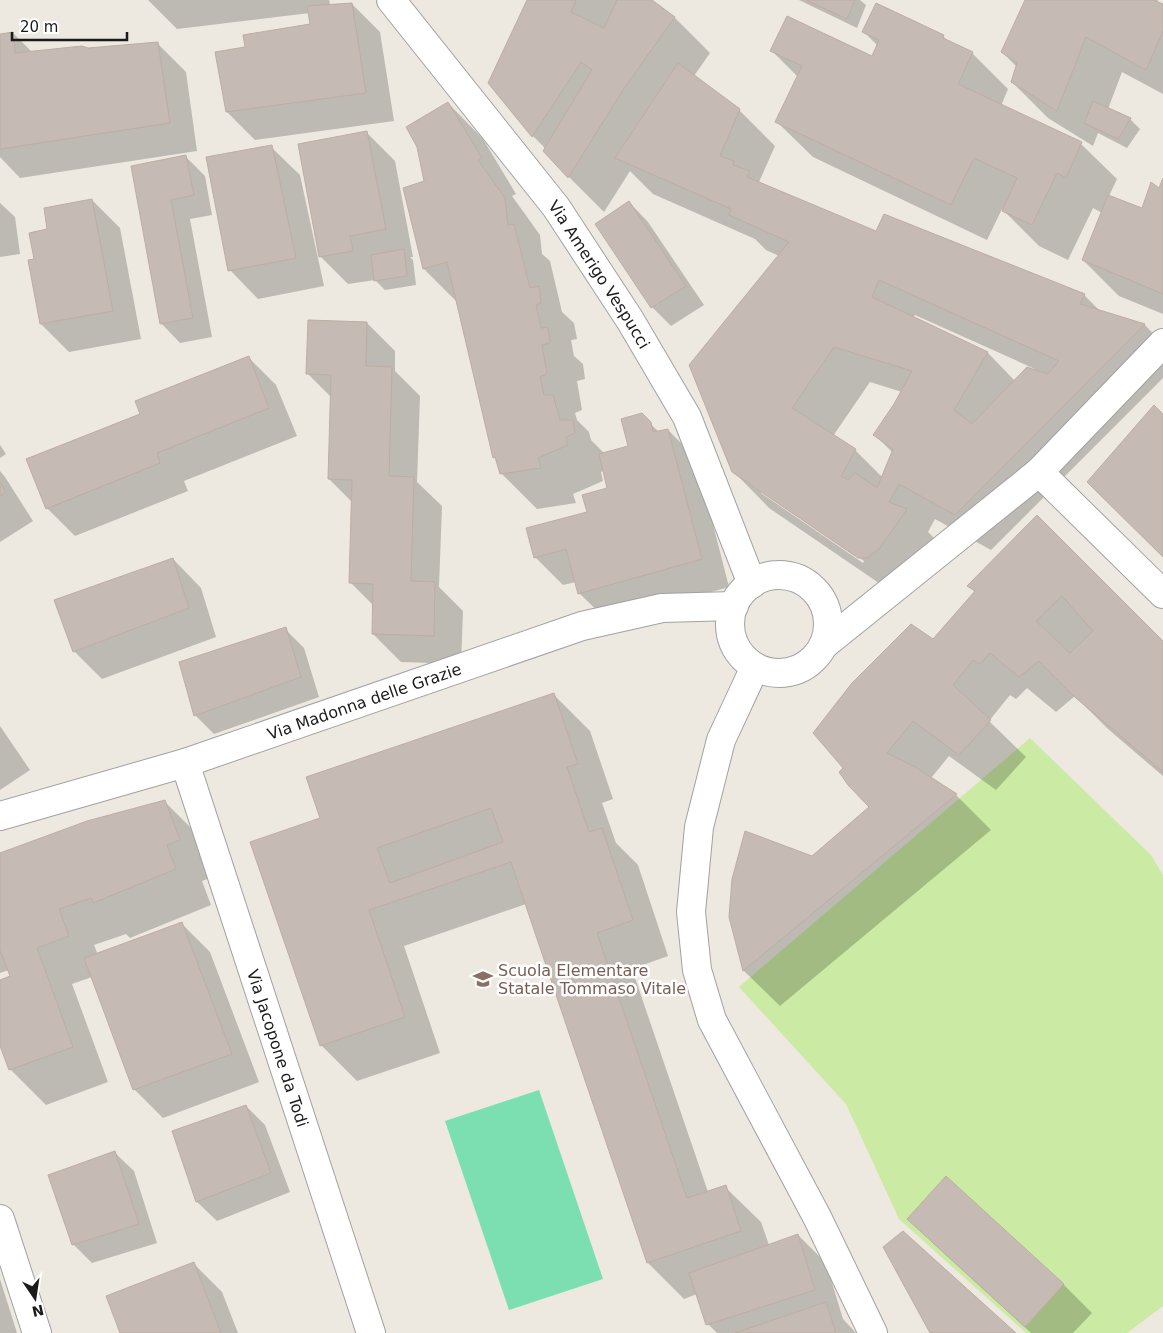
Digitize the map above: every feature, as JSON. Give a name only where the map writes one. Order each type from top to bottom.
[{"type":"street","name":"Via Amerigo Vespucci","points":[[390,0],[556,207],[630,320],[687,416],[752,584]]},
{"type":"street","points":[[825,644],[828,629],[827,613],[822,598],[811,586],[797,578],[782,575],[766,577],[752,584],[741,593],[734,606],[730,618],[730,630],[735,645],[743,658],[755,667],[769,672],[784,673],[799,669],[812,661],[825,644],[1038,472],[1163,344]]},
{"type":"street","points":[[1038,472],[1163,594]]},
{"type":"street","name":"Via Madonna delle Grazie","points":[[0,816],[185,763],[582,626],[662,608],[734,606]]},
{"type":"street","points":[[755,667],[721,740],[699,827],[690,912],[697,970],[712,1020],[817,1217],[873,1333]]},
{"type":"street","name":"Via Jacopone da Todi","points":[[185,763],[371,1333]]},
{"type":"street","points":[[0,1219],[37,1333]]},
{"type":"green space","points":[[1030,738],[1151,855],[1163,875],[1163,1306],[1127,1333],[1026,1333],[899,1219],[846,1104],[739,987]]},
{"type":"green space","points":[[539,1090],[603,1279],[509,1310],[445,1121]]},
{"type":"building","points":[[527,0],[576,0],[571,12],[604,28],[617,0],[652,0],[675,17],[623,90],[568,178],[543,151],[592,70],[581,62],[532,137],[488,83]]},
{"type":"building","points":[[806,0],[855,0],[847,19]]},
{"type":"building","points":[[1025,0],[1153,0],[1163,4],[1163,31],[1146,70],[1086,37],[1057,111],[1011,82],[1017,63],[1001,52]]},
{"type":"building","points":[[352,3],[366,93],[226,112],[215,52],[245,47],[243,35],[310,24],[307,6]]},
{"type":"building","points":[[876,3],[944,35],[943,38],[973,52],[958,84],[1082,142],[1066,178],[1057,173],[1032,225],[1002,211],[1017,178],[974,158],[951,205],[775,122],[802,66],[770,51],[787,16],[872,56],[879,40],[862,32]]},
{"type":"building","points":[[13,32],[15,53],[82,46],[88,48],[158,42],[170,123],[0,149],[0,34]]},
{"type":"building","points":[[678,63],[740,109],[720,156],[734,161],[733,165],[750,171],[747,177],[876,231],[884,214],[1085,294],[1080,304],[1145,324],[955,515],[899,484],[889,502],[907,509],[879,549],[867,558],[858,558],[732,472],[689,365],[789,242],[729,215],[731,209],[615,158]],"holes":[[[879,280],[1059,361],[1048,374],[1027,367],[972,424],[954,410],[988,352],[872,297]],[[834,347],[912,371],[894,404],[873,435],[893,449],[877,488],[855,473],[848,480],[841,476],[856,449],[792,408]]]},
{"type":"building","points":[[1093,101],[1131,118],[1118,139],[1084,123]]},
{"type":"building","points":[[448,102],[482,158],[478,160],[505,198],[508,225],[514,224],[530,288],[539,286],[541,303],[536,305],[541,328],[548,327],[550,343],[542,345],[547,374],[540,377],[544,395],[553,395],[560,420],[573,420],[575,433],[566,437],[568,445],[538,458],[541,468],[500,474],[495,457],[493,458],[447,262],[423,269],[403,188],[424,181],[417,147],[406,127]]},
{"type":"building","points":[[367,131],[386,229],[350,236],[353,251],[319,257],[298,144]]},
{"type":"building","points":[[272,145],[296,258],[228,271],[206,157]]},
{"type":"building","points":[[186,155],[194,195],[171,200],[193,318],[160,324],[131,166]]},
{"type":"building","points":[[1163,178],[1163,294],[1082,260],[1108,195],[1142,208],[1151,182],[1159,188]]},
{"type":"building","points":[[92,199],[113,311],[40,324],[28,260],[34,259],[29,233],[47,229],[44,208]]},
{"type":"building","points":[[629,201],[686,286],[651,308],[595,224]]},
{"type":"building","points":[[404,249],[407,276],[374,281],[371,255]]},
{"type":"building","points":[[308,320],[367,322],[366,366],[392,367],[389,476],[414,477],[411,581],[435,582],[434,636],[372,634],[373,584],[349,583],[352,480],[328,479],[331,375],[306,374]]},
{"type":"building","points":[[249,356],[269,408],[157,453],[160,463],[46,509],[26,459],[140,414],[135,401]]},
{"type":"building","points":[[1154,405],[1163,414],[1163,557],[1087,482]]},
{"type":"building","points":[[642,413],[651,422],[653,432],[668,429],[702,559],[578,594],[566,549],[534,558],[526,528],[587,512],[582,495],[607,488],[599,454],[628,446],[621,419]]},
{"type":"building","points":[[0,482],[6,492],[0,496]]},
{"type":"building","points":[[1037,515],[1163,641],[1163,772],[1070,693],[1039,661],[1019,677],[990,653],[980,664],[973,660],[953,685],[991,720],[959,755],[913,721],[887,753],[915,767],[957,794],[743,971],[729,917],[732,879],[745,831],[812,856],[869,807],[848,785],[839,772],[843,768],[813,733],[852,683],[911,624],[933,639],[975,591],[967,586]],"holes":[[[1062,596],[1093,631],[1070,653],[1036,621]]]},
{"type":"building","points":[[173,558],[189,608],[73,652],[54,600]]},
{"type":"building","points":[[286,627],[301,677],[194,716],[179,662]]},
{"type":"building","points":[[554,693],[578,764],[567,767],[589,832],[602,828],[633,920],[597,933],[687,1198],[726,1185],[741,1231],[647,1263],[511,862],[369,910],[405,1017],[320,1046],[250,842],[320,818],[306,777]],"holes":[[[491,808],[503,842],[390,883],[377,848]]]},
{"type":"building","points":[[165,800],[180,840],[167,845],[176,869],[93,903],[91,898],[59,909],[69,936],[37,948],[73,1047],[9,1070],[0,1046],[0,980],[10,976],[0,950],[0,853],[87,821]]},
{"type":"building","points":[[182,922],[232,1054],[133,1090],[84,958]]},
{"type":"building","points":[[246,1105],[271,1173],[196,1202],[172,1131]]},
{"type":"building","points":[[115,1151],[139,1224],[72,1245],[48,1175]]},
{"type":"building","points":[[946,1176],[1064,1284],[1025,1327],[907,1219]]},
{"type":"building","points":[[903,1231],[1016,1333],[930,1333],[883,1247]]},
{"type":"building","points":[[798,1234],[815,1290],[706,1325],[689,1273]]},
{"type":"building","points":[[194,1262],[221,1333],[120,1333],[106,1296]]},
{"type":"building","points":[[826,1302],[836,1333],[735,1333]]},
{"type":"place","name":"Scuola Elementare Statale Tommaso Vitale","points":[[483,979]]}]
